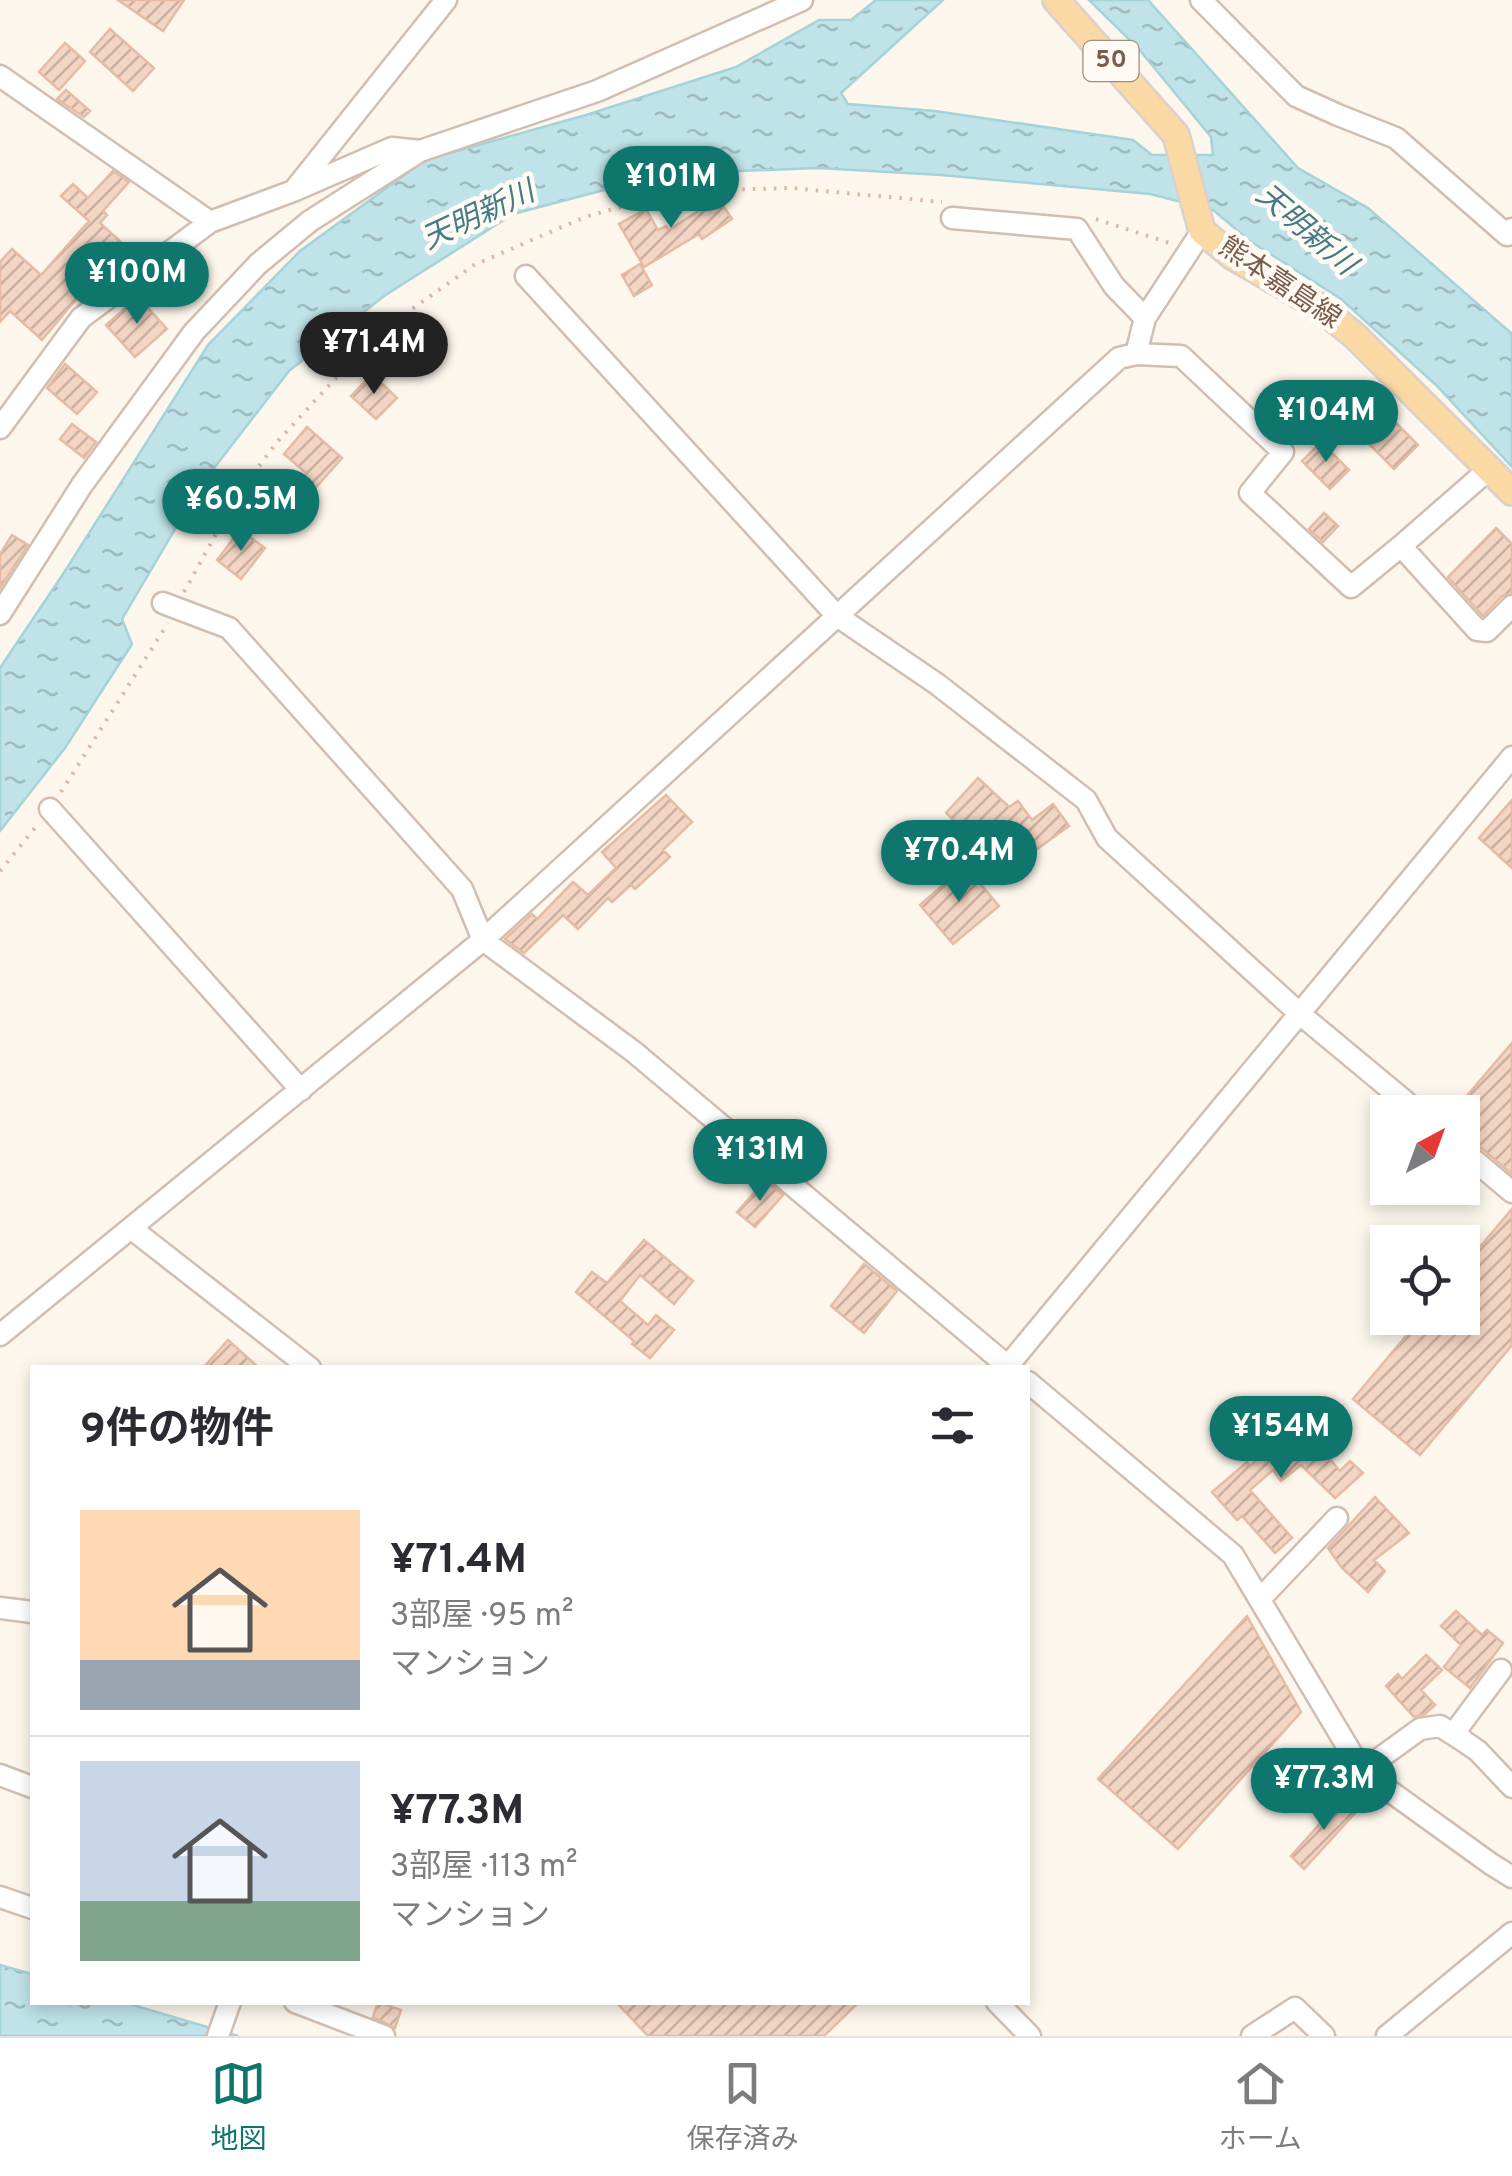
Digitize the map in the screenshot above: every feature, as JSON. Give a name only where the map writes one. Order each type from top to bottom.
[{"type":"main road","name":"熊本嘉島線","points":[[1056,0],[1176,134],[1196,240],[1232,256],[1318,306],[1355,336],[1512,492]]},
{"type":"street","points":[[294,191],[446,0]]},
{"type":"street","points":[[0,614],[82,485],[194,332],[258,264],[310,221],[420,151],[597,91],[802,0]]},
{"type":"street","points":[[1201,0],[1296,96],[1396,138],[1507,235],[1512,229]]},
{"type":"street","points":[[0,76],[210,222]]},
{"type":"street","points":[[0,428],[80,318],[210,222],[392,148],[420,151]]},
{"type":"street","points":[[950,211],[1077,229],[1114,286],[1145,318]]},
{"type":"street","points":[[1136,354],[1145,318],[1196,240]]},
{"type":"street","points":[[526,276],[838,616],[937,684],[1086,800],[1107,838],[1300,1014],[1398,1095]]},
{"type":"street","points":[[0,1335],[484,940],[1119,358],[1136,354],[1181,356],[1283,452],[1250,493],[1350,586],[1488,470]]},
{"type":"street","points":[[1401,546],[1477,630],[1487,631],[1512,606]]},
{"type":"street","points":[[170,605],[228,628],[462,889],[484,940],[634,1052],[1006,1365]]},
{"type":"street","points":[[1010,1365],[1512,758]]},
{"type":"street","points":[[50,809],[301,1090]]},
{"type":"street","points":[[1480,1165],[1512,1192]]},
{"type":"street","points":[[132,1228],[306,1365]]},
{"type":"street","points":[[1030,1384],[1233,1556],[1362,1771],[1512,1877]]},
{"type":"street","points":[[1260,1599],[1337,1518]]},
{"type":"street","points":[[0,1608],[30,1612]]},
{"type":"street","points":[[1462,1740],[1457,1728],[1501,1670]]},
{"type":"street","points":[[1362,1771],[1420,1729],[1440,1726],[1478,1752],[1512,1787]]},
{"type":"street","points":[[0,1775],[30,1786]]},
{"type":"street","points":[[0,1897],[30,1907]]},
{"type":"street","points":[[1387,2036],[1512,1934]]},
{"type":"street","points":[[218,2036],[229,2005]]},
{"type":"street","points":[[303,2005],[384,2036]]},
{"type":"street","points":[[999,2005],[1030,2036]]},
{"type":"street","points":[[1252,2036],[1295,2008],[1324,2036]]},
{"type":"path","points":[[0,871],[50,809],[162,634],[170,605],[237,496],[278,442],[333,382],[405,314],[474,265],[585,217],[678,191],[790,188],[950,211]]},
{"type":"path","points":[[1086,216],[1196,240]]},
{"type":"water","name":"天明新川","points":[[876,0],[943,0],[841,93],[848,104],[935,111],[1133,140],[1152,155],[1213,155],[1211,137],[1138,48],[1089,0],[1148,0],[1298,168],[1368,208],[1512,334],[1512,467],[1436,385],[1341,299],[1250,241],[1213,210],[1150,194],[941,175],[818,168],[665,174],[513,214],[384,296],[289,371],[201,485],[122,619],[132,644],[65,748],[0,831],[0,668],[208,345],[300,251],[425,160],[586,115],[736,67],[819,20],[851,20]]},
{"type":"water","points":[[0,1965],[30,1973],[30,2005],[133,2005],[238,2036],[0,2036]]},
{"type":"building","points":[[118,0],[184,0],[163,31]]},
{"type":"building","points":[[110,29],[154,68],[133,91],[90,52]]},
{"type":"building","points":[[65,43],[85,61],[59,90],[39,72]]},
{"type":"building","points":[[66,90],[90,111],[84,117],[57,99]]},
{"type":"building","points":[[113,171],[129,182],[103,211],[107,215],[100,223],[134,254],[101,286],[93,279],[42,340],[10,311],[0,322],[0,262],[12,249],[41,275],[89,221],[61,196],[73,184],[88,198]]},
{"type":"building","points":[[718,198],[732,219],[702,239],[699,234],[644,267],[619,224],[646,209],[658,230],[666,226],[669,230]]},
{"type":"building","points":[[640,264],[652,285],[634,296],[622,275]]},
{"type":"building","points":[[138,297],[167,329],[135,357],[106,325]]},
{"type":"building","points":[[65,364],[97,392],[77,414],[47,388]]},
{"type":"building","points":[[372,374],[397,398],[376,419],[351,396]]},
{"type":"building","points":[[1357,390],[1418,445],[1394,469],[1361,436],[1366,432],[1340,406]]},
{"type":"building","points":[[72,424],[96,442],[84,458],[60,439]]},
{"type":"building","points":[[307,427],[342,458],[286,521],[273,509],[306,473],[284,454]]},
{"type":"building","points":[[1321,442],[1349,470],[1330,489],[1302,461]]},
{"type":"building","points":[[1324,513],[1338,526],[1323,542],[1309,529]]},
{"type":"building","points":[[1496,528],[1512,544],[1512,593],[1502,596],[1483,616],[1448,577]]},
{"type":"building","points":[[240,530],[265,548],[241,579],[217,560]]},
{"type":"building","points":[[12,535],[28,545],[0,588],[0,554]]},
{"type":"building","points":[[978,778],[1009,807],[1018,801],[1032,820],[1053,804],[1069,826],[1029,855],[1016,837],[983,867],[959,839],[966,832],[946,813]]},
{"type":"building","points":[[666,795],[692,822],[663,850],[670,857],[635,889],[631,885],[612,902],[608,898],[578,929],[563,915],[524,953],[505,939],[532,914],[537,919],[573,882],[588,895],[616,868],[602,852]]},
{"type":"building","points":[[1512,800],[1512,868],[1479,838]]},
{"type":"building","points":[[965,866],[999,906],[953,944],[920,905]]},
{"type":"building","points":[[1512,1043],[1512,1174],[1480,1147],[1480,1095],[1468,1095]]},
{"type":"building","points":[[765,1180],[783,1195],[755,1227],[737,1212]]},
{"type":"building","points":[[1512,1209],[1512,1345],[1420,1455],[1353,1399],[1407,1335],[1480,1335],[1480,1247]]},
{"type":"building","points":[[644,1240],[693,1281],[674,1304],[640,1275],[620,1301],[648,1325],[656,1315],[674,1330],[650,1358],[576,1292],[592,1272],[607,1283]]},
{"type":"building","points":[[864,1264],[897,1291],[864,1333],[831,1306]]},
{"type":"building","points":[[228,1340],[256,1365],[206,1365]]},
{"type":"building","points":[[1296,1419],[1340,1471],[1350,1461],[1363,1473],[1335,1498],[1301,1465],[1281,1481],[1273,1470],[1250,1490],[1292,1538],[1275,1553],[1242,1516],[1237,1520],[1212,1492],[1247,1462],[1250,1466]]},
{"type":"building","points":[[1375,1497],[1409,1533],[1374,1560],[1385,1571],[1368,1592],[1342,1568],[1328,1548]]},
{"type":"building","points":[[1456,1611],[1482,1635],[1487,1630],[1503,1643],[1470,1688],[1444,1667],[1461,1645],[1441,1626]]},
{"type":"building","points":[[1247,1616],[1301,1712],[1178,1849],[1098,1779]]},
{"type":"building","points":[[1426,1655],[1442,1670],[1421,1690],[1435,1705],[1414,1717],[1386,1686],[1398,1674],[1402,1679]]},
{"type":"building","points":[[1344,1797],[1358,1810],[1304,1869],[1291,1856]]},
{"type":"building","points":[[377,2005],[401,2010],[395,2028],[373,2017]]},
{"type":"building","points":[[619,2005],[856,2005],[824,2036],[648,2036]]}]
